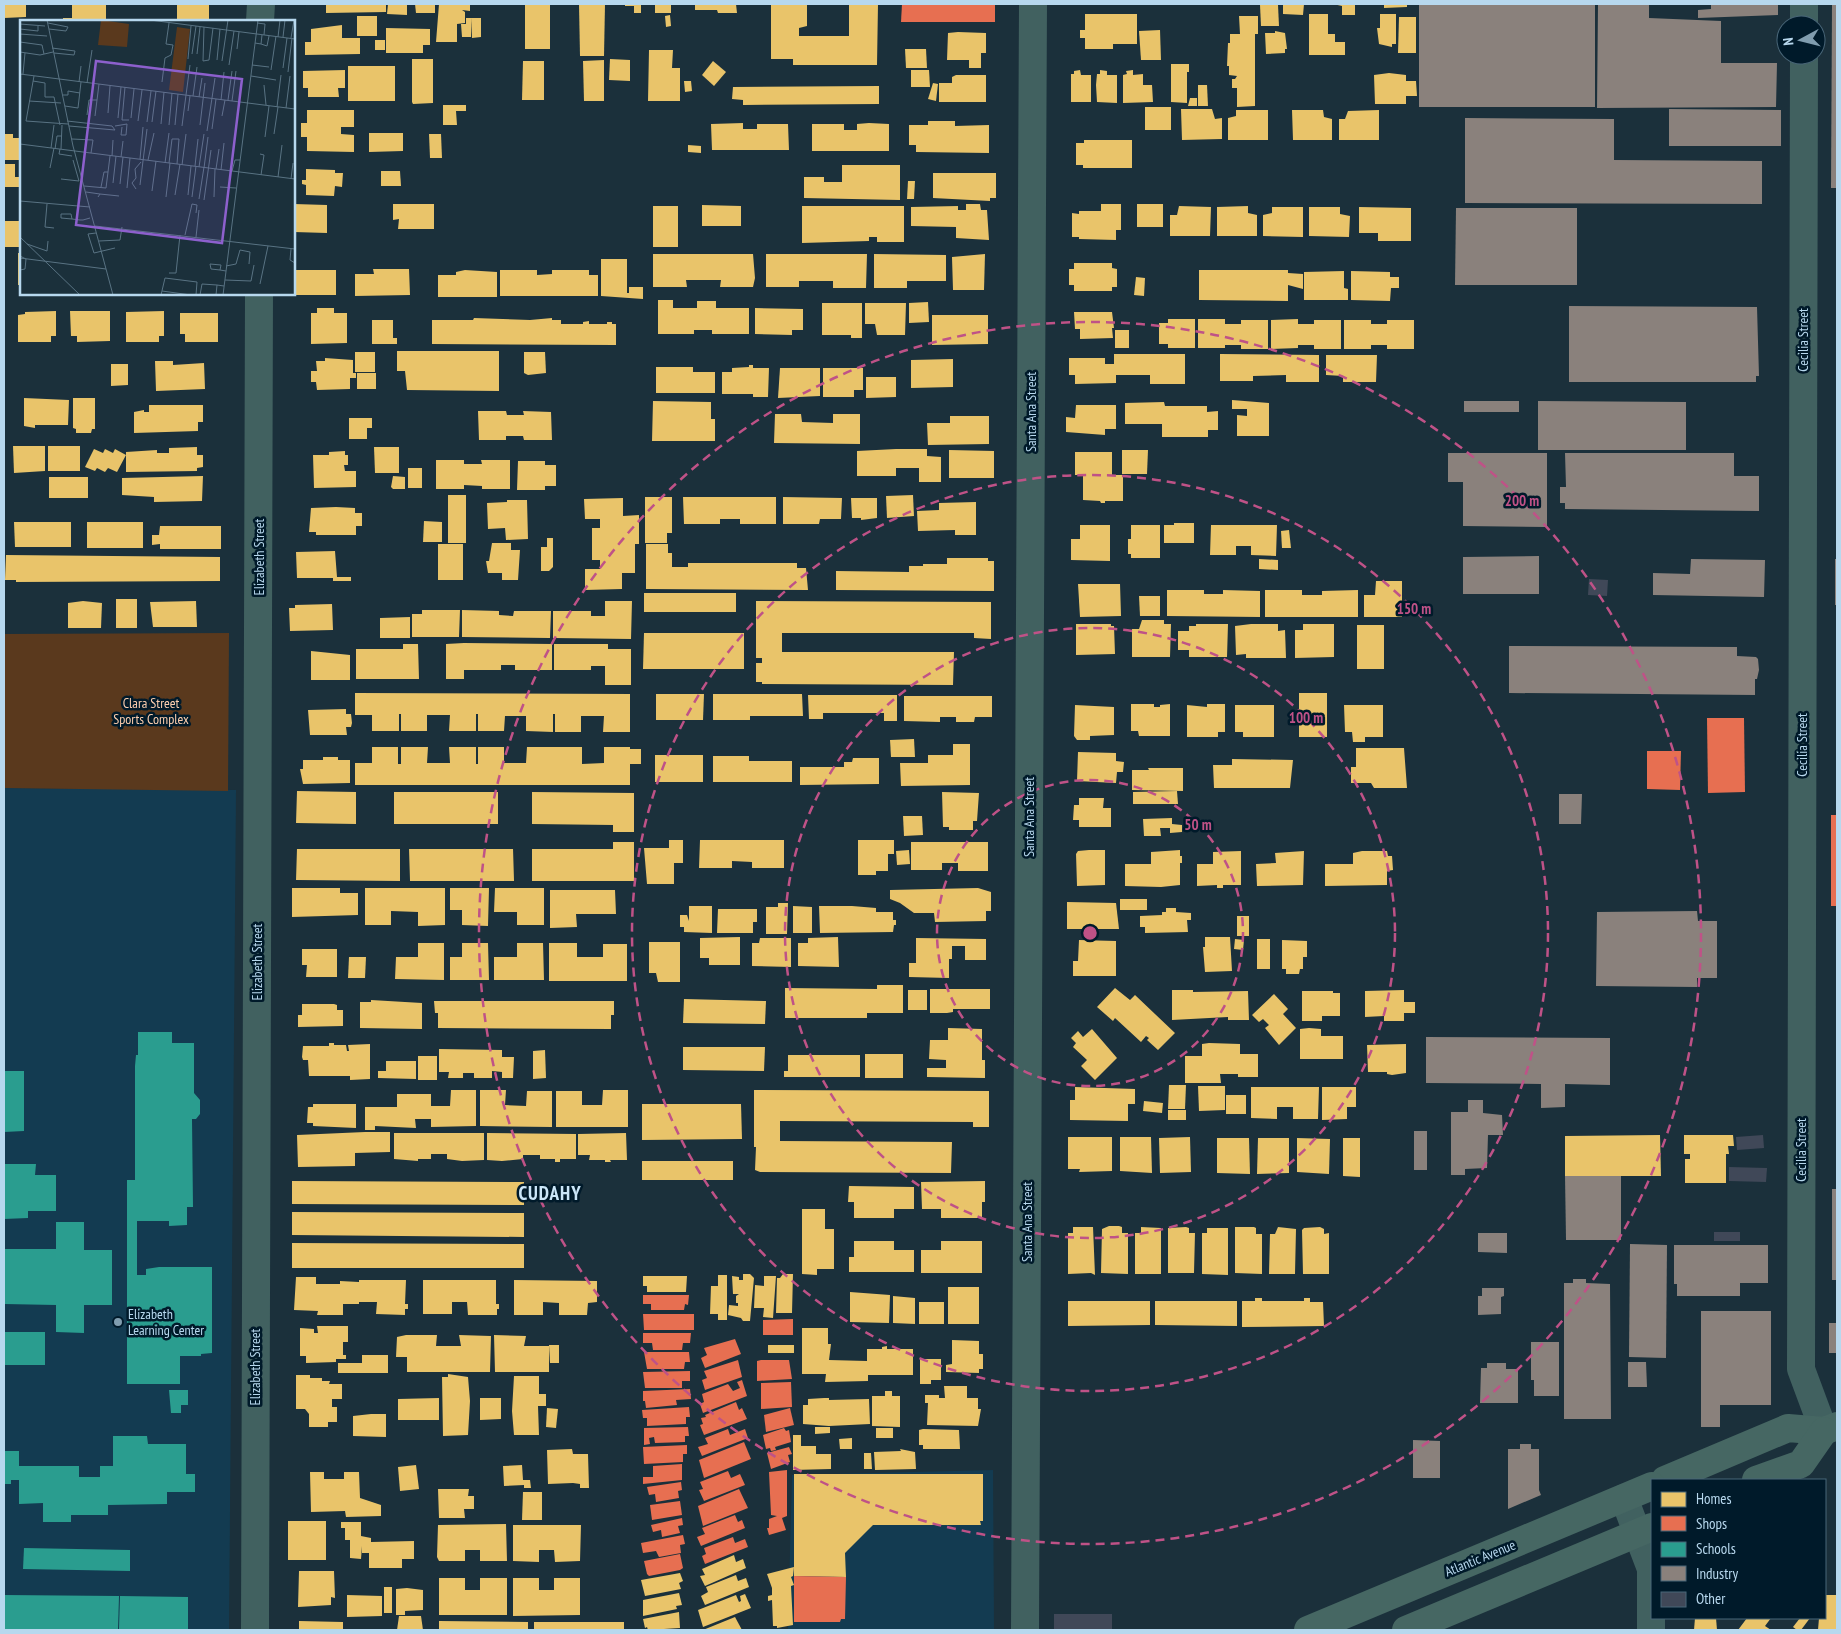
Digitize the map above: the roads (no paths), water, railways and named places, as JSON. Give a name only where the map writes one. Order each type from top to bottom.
[{"type":"main road","points":[[1667,1479],[1788,1428],[1831,1428]]},
{"type":"main road","points":[[1759,1479],[1802,1464],[1831,1428]]},
{"type":"main road","name":"Atlantic Avenue","points":[[1308,1630],[1651,1486]]},
{"type":"main road","points":[[1406,1630],[1645,1530]]},
{"type":"street","points":[[260,4],[260,20]]},
{"type":"street","name":"Santa Ana Street","points":[[1025,1630],[1033,4]]},
{"type":"street","name":"Cecilia Street","points":[[1804,65],[1801,1369],[1831,1428]]},
{"type":"street","name":"Elizabeth Street","points":[[254,1630],[259,295]]},
{"type":"street","points":[[1624,1498],[1645,1530],[1651,1569],[1651,1630]]},
{"type":"place","name":"Elizabeth Learning Center","points":[[118,1322]]},
{"type":"district","name":"CUDAHY","points":[[550,1193]]},
{"type":"park label","name":"Clara Street Sports Complex","points":[[151,712]]}]
